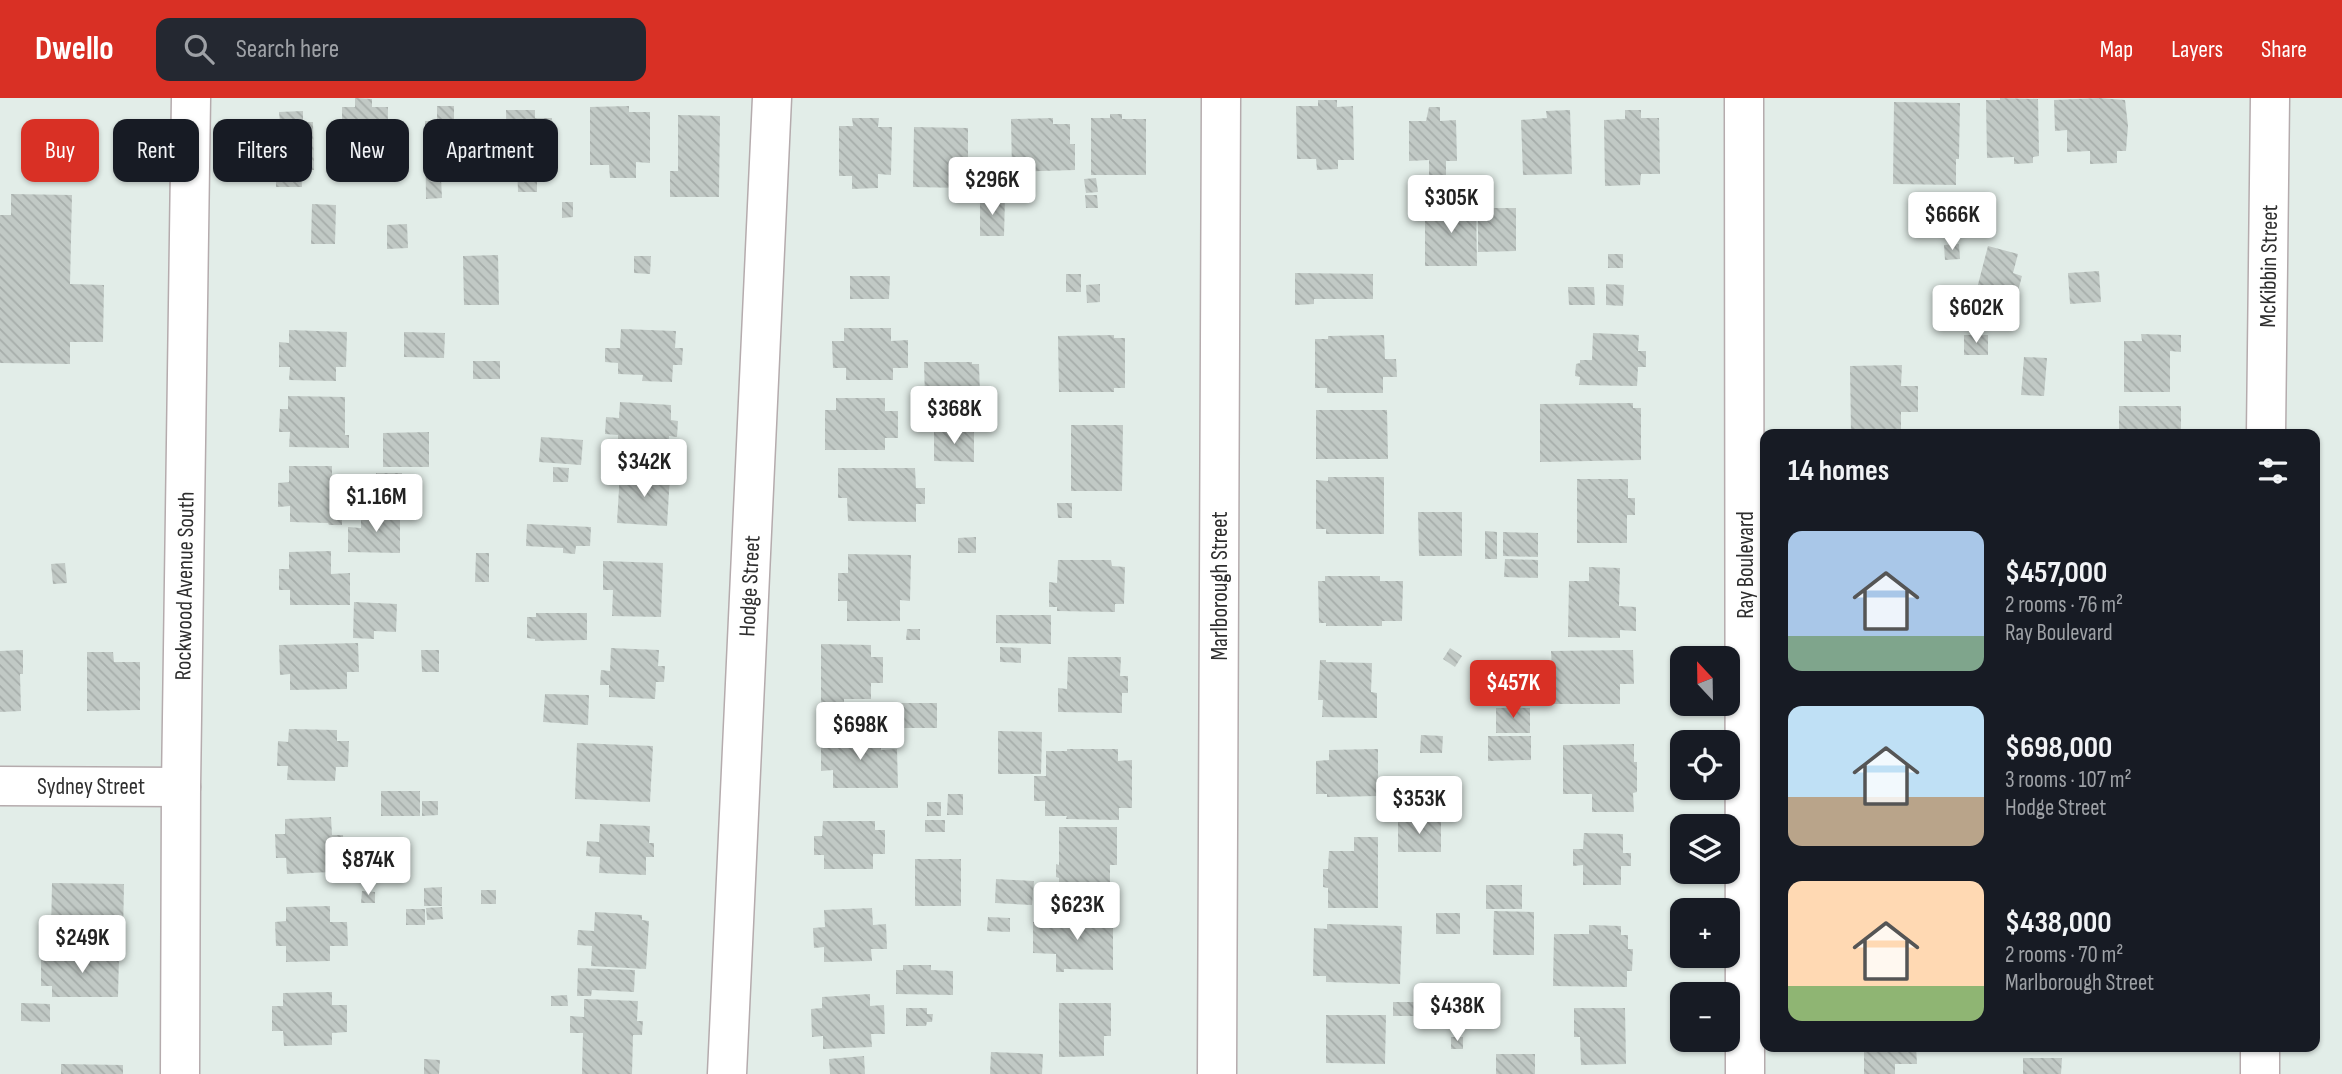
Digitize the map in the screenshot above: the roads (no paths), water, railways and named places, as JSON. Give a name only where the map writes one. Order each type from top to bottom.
[{"type":"street","name":"Rockwood Avenue South","points":[[180,1074],[181,787],[191,98]]},
{"type":"street","name":"Hodge Street","points":[[727,1074],[772,98]]},
{"type":"street","name":"Marlborough Street","points":[[1217,1074],[1222,98]]},
{"type":"street","name":"Ray Boulevard","points":[[1744,98],[1745,1074]]},
{"type":"street","name":"McKibbin Street","points":[[2266,429],[2270,98]]},
{"type":"street","name":"Sydney Street","points":[[0,786],[181,787]]},
{"type":"street","points":[[2260,1052],[2260,1074]]}]
